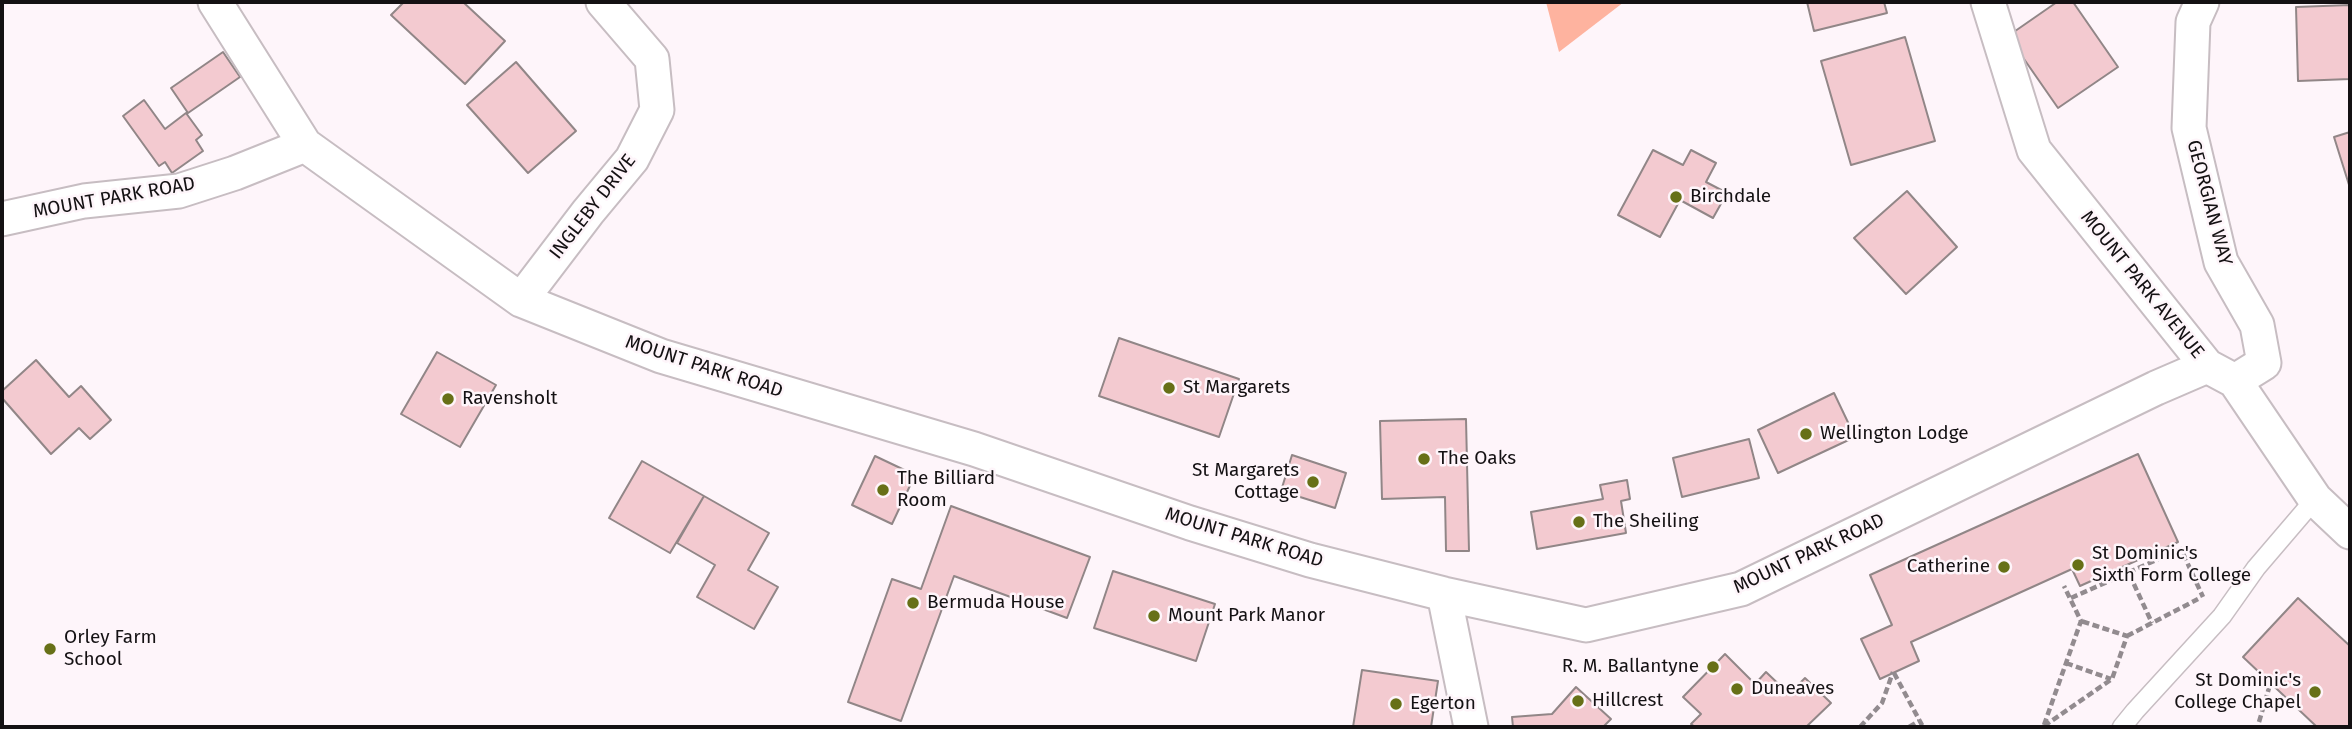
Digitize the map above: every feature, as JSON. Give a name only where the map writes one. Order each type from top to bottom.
[{"type":"street","name":"MOUNT PARK ROAD","points":[[215,2],[304,145],[521,300],[661,356],[974,449],[1284,552],[1444,594],[1586,625],[1741,589],[2156,388],[2221,373]]},
{"type":"street","name":"INGLEBY DRIVE","points":[[521,300],[632,159],[657,110],[652,59],[603,2]]},
{"type":"street","name":"MOUNT PARK AVENUE","points":[[1988,2],[2034,149],[2221,373],[2315,499],[2350,533]]},
{"type":"street","name":"GEORGIAN WAY","points":[[2202,2],[2193,22],[2189,128],[2221,262],[2258,325],[2264,363],[2221,373]]},
{"type":"street","name":"MOUNT PARK ROAD","points":[[2,219],[84,201],[179,191],[235,173],[304,145]]},
{"type":"street","points":[[1444,594],[1471,727]]},
{"type":"lane","points":[[2122,727],[2222,616],[2256,568],[2315,499]]},
{"type":"path","points":[[2071,598],[2181,549],[2203,597]]},
{"type":"path","points":[[2125,565],[2151,624]]},
{"type":"path","points":[[2064,586],[2081,621],[2044,726],[2112,679],[2127,636],[2256,568]]},
{"type":"path","points":[[2081,621],[2127,636]]},
{"type":"path","points":[[2066,663],[2112,679]]},
{"type":"path","points":[[1860,727],[1882,703],[1893,672],[1923,727]]},
{"type":"path","points":[[2259,722],[2269,688]]},
{"type":"path","points":[[1909,727],[1919,721]]},
{"type":"shaded area","points":[[1546,2],[1624,2],[1559,52]]},
{"type":"building","points":[[404,2],[463,2],[505,41],[465,84],[391,15]]},
{"type":"building","points":[[1807,2],[1884,2],[1887,13],[1814,31]]},
{"type":"building","points":[[2057,2],[2073,2],[2118,67],[2058,108],[2008,36]]},
{"type":"building","points":[[2350,5],[2350,79],[2298,81],[2296,7]]},
{"type":"building","points":[[1905,37],[1935,141],[1851,165],[1821,61]]},
{"type":"building","points":[[223,52],[240,77],[188,113],[171,88]]},
{"type":"building","points":[[516,62],[576,131],[528,173],[467,105]]},
{"type":"building","points":[[144,100],[165,129],[186,113],[202,135],[196,140],[203,151],[172,173],[165,162],[159,166],[123,116]]},
{"type":"building","points":[[2350,132],[2350,188],[2334,137]]},
{"type":"building","name":"Birchdale","points":[[1653,150],[1683,165],[1691,150],[1716,163],[1706,182],[1727,193],[1713,218],[1680,200],[1660,237],[1618,215]]},
{"type":"building","points":[[1907,191],[1957,247],[1906,294],[1854,238]]},
{"type":"building","name":"St Margarets","points":[[1119,338],[1239,379],[1219,437],[1099,396]]},
{"type":"building","name":"Ravensholt","points":[[437,352],[496,385],[460,447],[401,414]]},
{"type":"building","points":[[36,360],[69,397],[81,386],[111,420],[90,439],[79,428],[51,454],[2,398],[2,391]]},
{"type":"building","name":"Wellington Lodge","points":[[1834,393],[1855,437],[1778,473],[1758,430]]},
{"type":"building","name":"The Oaks","points":[[1466,419],[1469,551],[1446,551],[1445,497],[1382,499],[1380,421]]},
{"type":"building","points":[[1749,439],[1759,478],[1682,497],[1673,458]]},
{"type":"building","name":"Catherine","points":[[2138,454],[2178,542],[2080,586],[2072,569],[1911,642],[1919,661],[1880,679],[1861,639],[1892,625],[1870,575]]},
{"type":"building","name":"St Margarets Cottage","points":[[1292,455],[1346,473],[1335,508],[1281,491]]},
{"type":"building","name":"The Billiard Room","points":[[875,456],[915,475],[892,524],[852,505]]},
{"type":"building","points":[[642,461],[704,496],[670,553],[609,518]]},
{"type":"building","name":"The Sheiling","points":[[1627,480],[1630,499],[1621,501],[1626,533],[1537,549],[1531,512],[1603,499],[1600,485]]},
{"type":"building","points":[[704,496],[769,533],[748,570],[778,587],[754,629],[697,597],[715,565],[677,543]]},
{"type":"building","name":"Bermuda House","points":[[951,506],[1090,557],[1067,618],[954,576],[901,721],[848,702],[892,579],[921,589]]},
{"type":"building","name":"Mount Park Manor","points":[[1113,571],[1215,604],[1196,661],[1094,628]]},
{"type":"building","name":"St Dominic's College Chapel","points":[[2298,598],[2350,646],[2350,727],[2317,727],[2243,657]]},
{"type":"building","name":"Duneaves","points":[[1725,654],[1755,684],[1766,672],[1789,694],[1805,678],[1831,703],[1806,727],[1695,727],[1691,724],[1701,714],[1683,697]]},
{"type":"building","name":"Egerton","points":[[1362,670],[1438,681],[1431,727],[1353,727]]},
{"type":"building","name":"Hillcrest","points":[[1576,687],[1611,719],[1603,727],[1513,727],[1512,717],[1552,714]]},
{"type":"place","name":"Birchdale","points":[[1676,197]]},
{"type":"place","name":"St Margarets","points":[[1169,388]]},
{"type":"place","name":"Ravensholt","points":[[448,399]]},
{"type":"place","name":"Wellington Lodge","points":[[1806,434]]},
{"type":"place","name":"The Oaks","points":[[1424,459]]},
{"type":"place","name":"St Margarets Cottage","points":[[1313,482]]},
{"type":"place","name":"The Billiard Room","points":[[883,490]]},
{"type":"place","name":"The Sheiling","points":[[1579,522]]},
{"type":"place","name":"St Dominic's Sixth Form College","points":[[2078,565]]},
{"type":"place","name":"Catherine","points":[[2004,567]]},
{"type":"place","name":"Bermuda House","points":[[913,603]]},
{"type":"place","name":"Mount Park Manor","points":[[1154,616]]},
{"type":"place","name":"Orley Farm School","points":[[50,649]]},
{"type":"place","name":"R. M. Ballantyne","points":[[1713,667]]},
{"type":"place","name":"Duneaves","points":[[1737,689]]},
{"type":"place","name":"St Dominic's College Chapel","points":[[2315,692]]},
{"type":"place","name":"Hillcrest","points":[[1578,701]]},
{"type":"place","name":"Egerton","points":[[1396,704]]}]
